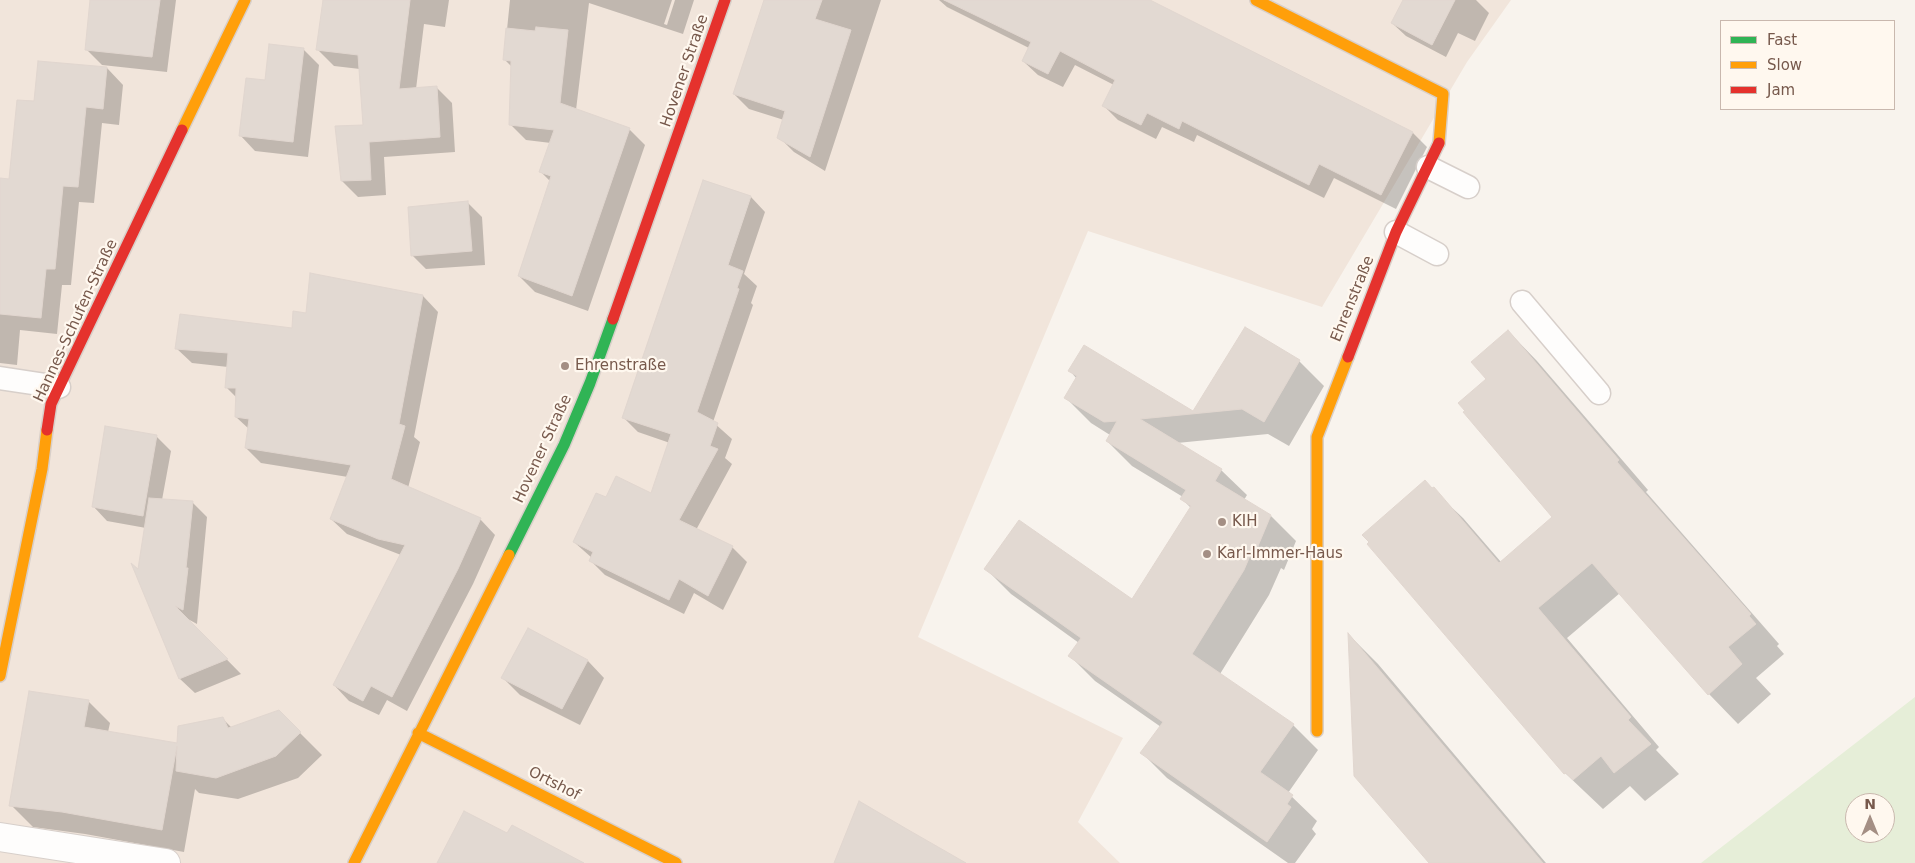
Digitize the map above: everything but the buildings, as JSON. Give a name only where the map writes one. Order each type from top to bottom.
[{"type":"street","name":"Hannes-Schufen-Straße","points":[[0,676],[42,469],[51,404],[245,0]]},
{"type":"street","name":"Hovener Straße","points":[[354,863],[564,445],[590,384],[708,53],[725,0]]},
{"type":"street","name":"Ehrenstraße","points":[[1256,0],[1444,94],[1439,145],[1396,232],[1317,437],[1317,731]]},
{"type":"street","name":"Ortshof","points":[[418,733],[676,863]]},
{"type":"street","points":[[0,837],[166,863]]},
{"type":"lane","points":[[1428,167],[1468,187]]},
{"type":"lane","points":[[1396,232],[1437,254]]},
{"type":"lane","points":[[1522,302],[1599,392]]},
{"type":"lane","points":[[0,378],[59,387]]},
{"type":"shaded area","points":[[0,0],[1511,0],[1467,62],[1322,307],[1088,231],[918,637],[1123,738],[1078,822],[1120,863],[0,863]]},
{"type":"green space","points":[[1915,697],[1915,863],[1701,863]]},
{"type":"traffic: fast","points":[[509,555],[564,445],[590,383],[613,319]]},
{"type":"traffic: slow","points":[[182,130],[245,0]]},
{"type":"traffic: slow","points":[[1256,0],[1443,94],[1439,143]]},
{"type":"traffic: slow","points":[[1317,731],[1317,437],[1348,357]]},
{"type":"traffic: slow","points":[[0,676],[42,469],[47,430]]},
{"type":"traffic: slow","points":[[354,863],[509,555]]},
{"type":"traffic: slow","points":[[418,733],[676,863]]},
{"type":"traffic: jam","points":[[613,319],[725,0]]},
{"type":"traffic: jam","points":[[47,430],[51,404],[182,130]]},
{"type":"traffic: jam","points":[[1348,357],[1396,232],[1439,143]]},
{"type":"place","name":"Ehrenstraße","points":[[565,366]]},
{"type":"place","name":"KIH","points":[[1222,522]]},
{"type":"place","name":"Karl-Immer-Haus","points":[[1207,554]]}]
